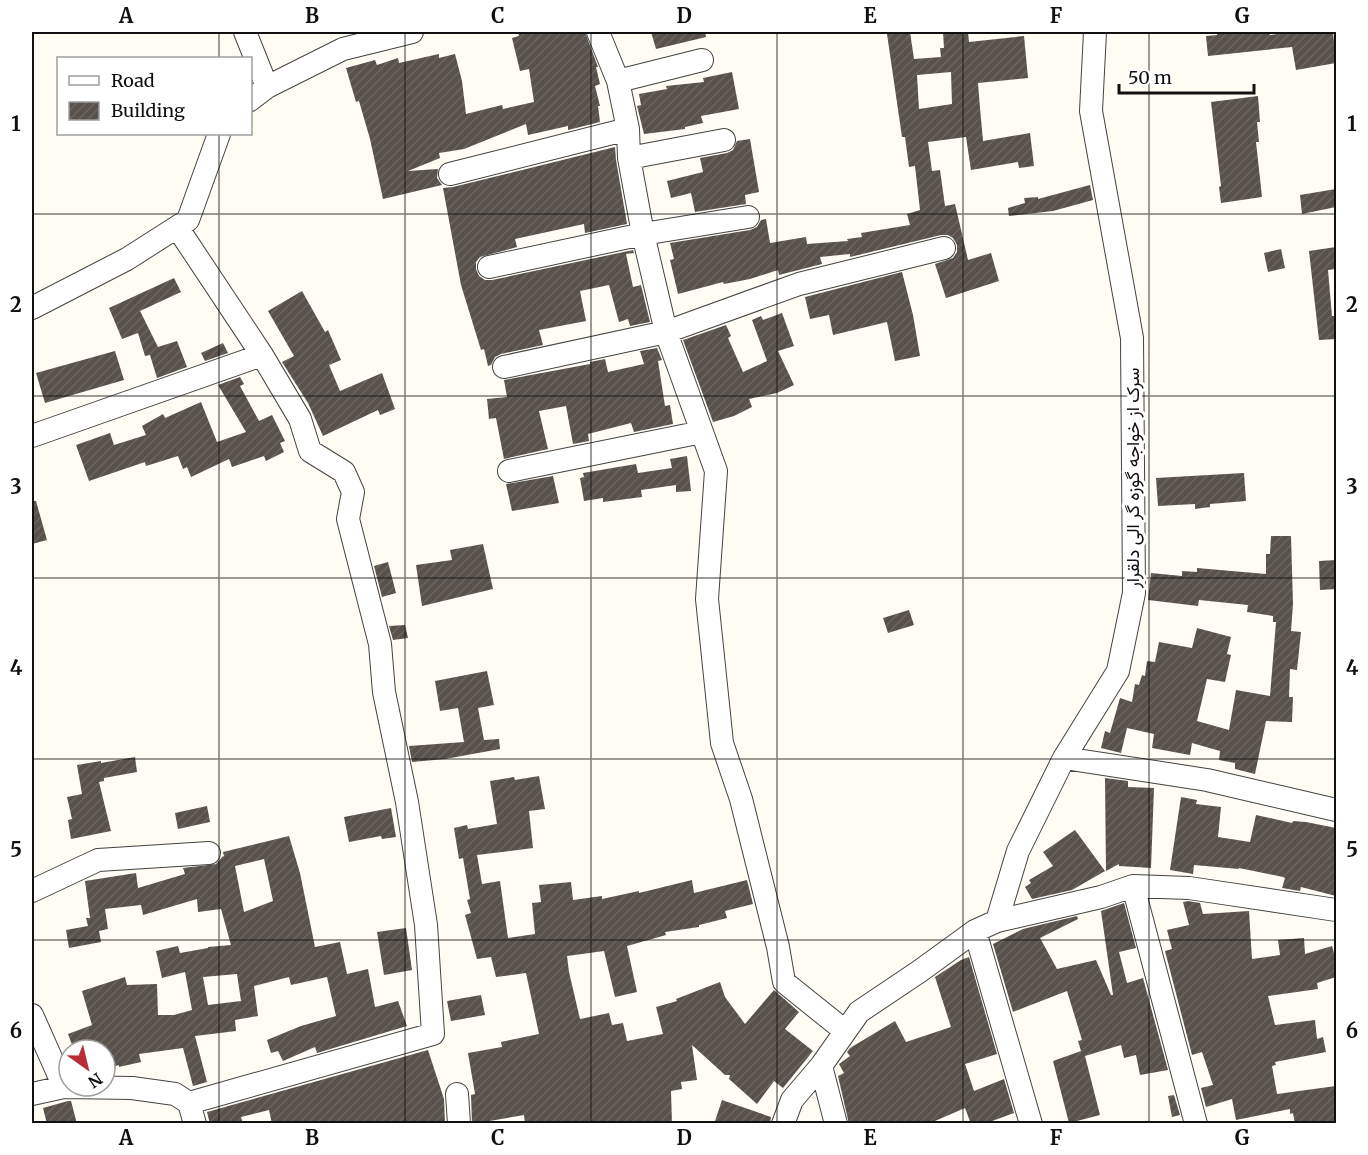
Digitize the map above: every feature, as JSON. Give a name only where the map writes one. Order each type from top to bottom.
[{"type":"street","points":[[245,32],[251,57]]},
{"type":"street","points":[[252,63],[259,94],[343,49],[412,32]]},
{"type":"street","points":[[598,32],[618,81],[628,129],[629,158],[643,234],[666,332],[716,471],[707,599],[722,743],[741,799],[775,935],[784,982],[845,1031]]},
{"type":"street","name":"سرک از خواجه گوزه گر الی دلقرار","points":[[996,921],[1018,851],[1064,758],[1118,671],[1134,593],[1132,338],[1091,111],[1095,32]]},
{"type":"street","points":[[618,81],[702,60]]},
{"type":"street","points":[[450,174],[628,129]]},
{"type":"street","points":[[32,308],[128,258],[188,220],[219,135]]},
{"type":"street","points":[[629,158],[724,140]]},
{"type":"street","points":[[489,267],[643,234],[748,217]]},
{"type":"street","points":[[117,1088],[175,1094],[192,1114],[433,1034],[423,903],[407,802],[384,692],[380,644],[348,519],[352,492],[344,472],[310,451],[300,419],[262,355],[177,228]]},
{"type":"street","points":[[504,367],[666,332],[799,284],[944,248]]},
{"type":"street","points":[[32,436],[262,355]]},
{"type":"street","points":[[509,471],[702,432]]},
{"type":"street","points":[[1064,758],[1207,780],[1336,810]]},
{"type":"street","points":[[32,891],[98,860],[209,853]]},
{"type":"street","points":[[1133,886],[1196,1124]]},
{"type":"street","points":[[783,1124],[792,1100],[821,1066],[859,1012],[975,931],[996,921],[1101,897],[1133,886],[1189,888],[1334,910],[1336,932]]},
{"type":"street","points":[[975,931],[1031,1124]]},
{"type":"street","points":[[32,1015],[57,1071]]},
{"type":"street","points":[[821,1066],[836,1124]]},
{"type":"street","points":[[32,1094],[57,1089]]},
{"type":"street","points":[[457,1094],[459,1124]]},
{"type":"building","points":[[518,32],[585,32],[598,67],[596,67],[600,84],[595,86],[600,106],[598,106],[600,122],[568,130],[568,126],[528,135],[526,124],[464,149],[439,153],[440,158],[408,171],[438,169],[437,178],[442,185],[383,199],[370,139],[346,68],[375,60],[377,65],[398,58],[399,63],[439,54],[439,58],[455,54],[462,81],[466,114],[502,105],[503,109],[534,102],[529,69],[520,71],[512,38],[519,36]]},
{"type":"building","points":[[651,32],[705,32],[706,37],[656,49]]},
{"type":"building","points":[[910,32],[914,59],[941,57],[940,48],[944,48],[943,32],[968,32],[969,42],[1024,36],[1028,78],[978,83],[983,141],[1030,133],[1034,166],[1019,168],[1018,162],[971,170],[966,137],[928,142],[932,171],[940,170],[945,206],[955,204],[968,260],[991,253],[999,281],[946,298],[935,264],[953,258],[957,252],[957,245],[953,238],[941,235],[850,257],[850,254],[820,257],[822,264],[779,275],[778,270],[750,279],[724,284],[723,282],[678,294],[670,260],[674,259],[670,243],[750,230],[757,227],[761,220],[766,219],[770,243],[806,237],[807,244],[848,241],[847,239],[862,237],[861,233],[910,225],[907,214],[920,210],[915,166],[909,167],[905,137],[902,137],[887,34]],"holes":[[[951,72],[952,104],[919,109],[917,75]]]},
{"type":"building","points":[[1217,32],[1269,32],[1270,35],[1293,32],[1333,32],[1336,63],[1296,70],[1292,47],[1208,56],[1206,36],[1217,35]]},
{"type":"building","points":[[732,72],[739,109],[701,116],[703,123],[685,127],[685,129],[644,134],[637,106],[641,105],[639,94],[667,89],[666,86],[704,82],[703,78]]},
{"type":"building","points":[[1258,96],[1260,122],[1257,122],[1259,142],[1256,142],[1262,197],[1221,203],[1211,102]]},
{"type":"building","points":[[750,139],[759,192],[745,195],[746,204],[695,212],[691,193],[671,198],[667,181],[703,172],[700,158],[727,153],[733,150],[737,141]]},
{"type":"building","points":[[615,147],[627,224],[585,233],[584,224],[515,239],[517,247],[480,257],[476,262],[476,269],[479,276],[485,280],[492,280],[633,250],[634,253],[626,254],[633,287],[641,285],[650,322],[630,326],[628,319],[619,322],[609,285],[580,291],[586,321],[539,330],[543,345],[501,354],[495,357],[488,366],[461,285],[443,188]]},
{"type":"building","points":[[1090,185],[1093,200],[1053,211],[1009,216],[1008,208],[1025,203],[1024,198],[1038,197],[1038,199]]},
{"type":"building","points":[[1336,189],[1336,207],[1302,214],[1300,195]]},
{"type":"building","points":[[1336,247],[1336,269],[1328,270],[1332,316],[1336,316],[1336,339],[1319,340],[1309,251]]},
{"type":"building","points":[[1281,249],[1285,268],[1268,272],[1264,253]]},
{"type":"building","points":[[902,272],[920,356],[895,361],[887,322],[833,335],[829,315],[810,319],[805,297]]},
{"type":"building","points":[[174,278],[181,292],[140,311],[158,347],[177,341],[187,367],[157,378],[150,355],[145,356],[138,333],[122,339],[109,308]]},
{"type":"building","points":[[302,291],[325,332],[328,330],[341,360],[329,365],[340,391],[382,373],[395,409],[380,415],[378,410],[323,436],[308,403],[282,362],[294,356],[268,311]]},
{"type":"building","points":[[782,313],[794,346],[778,351],[794,385],[777,393],[749,399],[752,407],[734,416],[713,422],[683,340],[726,325],[731,336],[728,338],[743,372],[767,361],[752,320],[761,316],[763,320]]},
{"type":"building","points":[[223,343],[228,353],[205,361],[201,353]]},
{"type":"building","points":[[657,348],[662,360],[658,361],[665,406],[670,405],[673,424],[634,432],[631,423],[588,434],[589,441],[573,444],[566,406],[539,411],[548,449],[504,459],[496,418],[489,419],[487,399],[507,397],[504,380],[590,364],[590,362],[605,359],[608,372],[644,364],[640,351]]},
{"type":"building","points":[[115,351],[124,380],[45,403],[36,373]]},
{"type":"building","points":[[240,377],[244,384],[240,386],[259,421],[272,415],[285,441],[280,443],[284,452],[266,461],[264,456],[232,467],[229,459],[191,477],[187,467],[183,469],[178,456],[146,466],[145,462],[89,481],[76,445],[110,433],[114,445],[146,435],[142,426],[163,414],[165,418],[201,402],[217,442],[246,432],[218,385]]},
{"type":"building","points":[[687,456],[691,491],[676,492],[676,485],[641,490],[642,497],[603,502],[603,498],[584,501],[580,478],[584,477],[583,473],[636,464],[638,473],[672,468],[670,459]]},
{"type":"building","points":[[1244,473],[1246,501],[1210,504],[1210,507],[1195,509],[1195,504],[1158,506],[1156,478]]},
{"type":"building","points":[[553,476],[559,503],[512,511],[506,484]]},
{"type":"building","points":[[32,501],[36,501],[47,540],[32,544]]},
{"type":"building","points":[[1271,536],[1291,536],[1293,604],[1291,631],[1301,632],[1297,670],[1290,669],[1289,697],[1293,697],[1292,722],[1266,721],[1255,774],[1235,769],[1235,763],[1219,760],[1220,751],[1192,743],[1190,755],[1152,748],[1154,734],[1127,728],[1121,753],[1101,748],[1105,731],[1110,733],[1120,698],[1132,702],[1135,684],[1139,685],[1142,675],[1145,676],[1147,661],[1155,662],[1159,642],[1192,648],[1197,628],[1231,637],[1227,654],[1231,655],[1225,682],[1207,679],[1197,721],[1229,730],[1236,690],[1270,696],[1276,622],[1273,622],[1273,616],[1247,612],[1248,605],[1199,600],[1198,606],[1148,600],[1151,573],[1182,576],[1182,571],[1197,572],[1197,568],[1266,574],[1266,554],[1270,554]]},
{"type":"building","points":[[483,544],[493,589],[422,606],[416,565],[452,560],[450,550]]},
{"type":"building","points":[[1336,560],[1336,589],[1320,590],[1319,561]]},
{"type":"building","points":[[388,562],[396,593],[382,597],[374,566]]},
{"type":"building","points":[[909,610],[914,625],[888,633],[883,618]]},
{"type":"building","points":[[405,625],[408,638],[393,640],[389,626]]},
{"type":"building","points":[[487,671],[494,705],[478,708],[484,740],[499,739],[500,749],[445,759],[412,762],[409,746],[464,742],[458,708],[440,711],[435,681]]},
{"type":"building","points":[[135,757],[137,772],[104,778],[104,781],[99,782],[111,831],[71,839],[68,820],[72,819],[67,797],[82,794],[77,765]]},
{"type":"building","points":[[539,776],[545,809],[529,811],[533,848],[477,855],[482,884],[500,881],[508,938],[535,934],[532,903],[541,902],[539,885],[571,882],[573,900],[602,896],[602,899],[639,891],[639,893],[692,880],[694,893],[747,880],[753,904],[725,911],[727,918],[699,925],[699,927],[665,932],[666,935],[627,946],[637,992],[615,997],[604,951],[567,956],[569,972],[580,1019],[609,1013],[612,1025],[623,1023],[627,1041],[663,1034],[656,1007],[677,1001],[676,999],[720,982],[725,997],[745,1024],[774,990],[799,1012],[785,1029],[813,1051],[783,1088],[774,1081],[757,1104],[729,1079],[730,1075],[725,1075],[692,1045],[697,1080],[681,1082],[682,1089],[671,1091],[672,1124],[525,1124],[524,1115],[472,1124],[471,1095],[475,1094],[468,1053],[502,1047],[501,1042],[539,1034],[526,973],[496,977],[491,957],[477,959],[465,915],[471,913],[467,900],[470,899],[463,858],[459,859],[454,828],[467,825],[468,829],[497,824],[490,781]]},
{"type":"building","points":[[1105,778],[1128,781],[1128,787],[1154,788],[1151,868],[1119,866],[1119,864],[1106,871]]},
{"type":"building","points":[[1181,797],[1197,800],[1196,804],[1221,807],[1218,837],[1250,842],[1256,815],[1292,823],[1293,821],[1306,822],[1336,828],[1336,896],[1301,887],[1300,891],[1282,888],[1285,878],[1283,877],[1239,868],[1194,865],[1193,874],[1170,870]]},
{"type":"building","points":[[207,806],[210,822],[178,829],[175,813]]},
{"type":"building","points":[[391,808],[396,837],[382,839],[381,836],[349,842],[344,817]]},
{"type":"building","points":[[1075,830],[1105,871],[1072,890],[1032,899],[1025,887],[1031,883],[1029,880],[1053,866],[1043,852]]},
{"type":"building","points":[[289,836],[300,873],[315,947],[340,942],[347,974],[368,969],[375,1007],[398,1001],[407,1026],[317,1053],[315,1047],[283,1061],[278,1051],[271,1053],[267,1040],[301,1026],[336,1016],[327,977],[291,985],[289,977],[254,986],[258,1016],[235,1020],[236,1031],[195,1036],[207,1082],[193,1086],[183,1048],[139,1054],[141,1062],[119,1067],[117,1066],[117,1038],[70,1038],[68,1034],[92,1025],[82,991],[125,977],[127,985],[157,984],[158,1015],[174,1015],[192,1010],[185,972],[162,978],[156,951],[178,946],[180,953],[231,945],[221,909],[198,912],[197,899],[143,915],[141,905],[105,909],[108,929],[99,931],[101,942],[69,948],[66,930],[88,926],[86,918],[90,918],[85,881],[136,873],[138,888],[185,874],[183,868],[216,864],[224,856],[223,852]],"holes":[[[264,859],[273,901],[244,912],[235,866]],[[237,974],[241,1001],[208,1005],[203,977]]]},
{"type":"building","points":[[1183,902],[1200,903],[1203,914],[1249,911],[1252,959],[1280,955],[1278,940],[1304,938],[1305,954],[1332,946],[1336,960],[1336,977],[1317,983],[1318,989],[1268,996],[1275,1025],[1315,1020],[1317,1039],[1323,1037],[1326,1052],[1275,1062],[1276,1065],[1272,1066],[1277,1094],[1336,1086],[1336,1124],[1295,1124],[1290,1109],[1236,1120],[1232,1099],[1206,1107],[1201,1088],[1213,1085],[1202,1052],[1192,1055],[1165,951],[1172,949],[1167,930],[1189,925]]},
{"type":"building","points":[[1124,903],[1136,948],[1119,952],[1127,983],[1143,978],[1168,1070],[1140,1075],[1136,1055],[1124,1058],[1121,1045],[1085,1056],[1100,1115],[1069,1123],[1053,1061],[1081,1051],[1078,1041],[1082,1040],[1067,991],[1013,1012],[993,944],[1023,929],[1077,916],[1078,919],[1040,938],[1057,969],[1096,960],[1113,995],[1101,911]]},
{"type":"building","points":[[406,928],[412,970],[384,975],[377,932]]},
{"type":"building","points":[[969,957],[997,1054],[965,1064],[974,1091],[1004,1079],[1014,1113],[984,1124],[971,1124],[965,1108],[928,1124],[849,1124],[838,1076],[844,1073],[839,1064],[850,1056],[847,1052],[895,1021],[906,1042],[951,1027],[935,977]]},
{"type":"building","points":[[481,995],[485,1015],[451,1021],[447,1001]]},
{"type":"building","points":[[428,1050],[444,1099],[445,1124],[272,1124],[269,1110],[241,1117],[243,1124],[210,1124],[207,1112]]},
{"type":"building","points":[[1174,1095],[1180,1115],[1172,1117],[1168,1096]]},
{"type":"building","points":[[722,1100],[771,1117],[770,1124],[714,1124]]},
{"type":"building","points":[[71,1101],[77,1124],[47,1124],[43,1108]]}]
